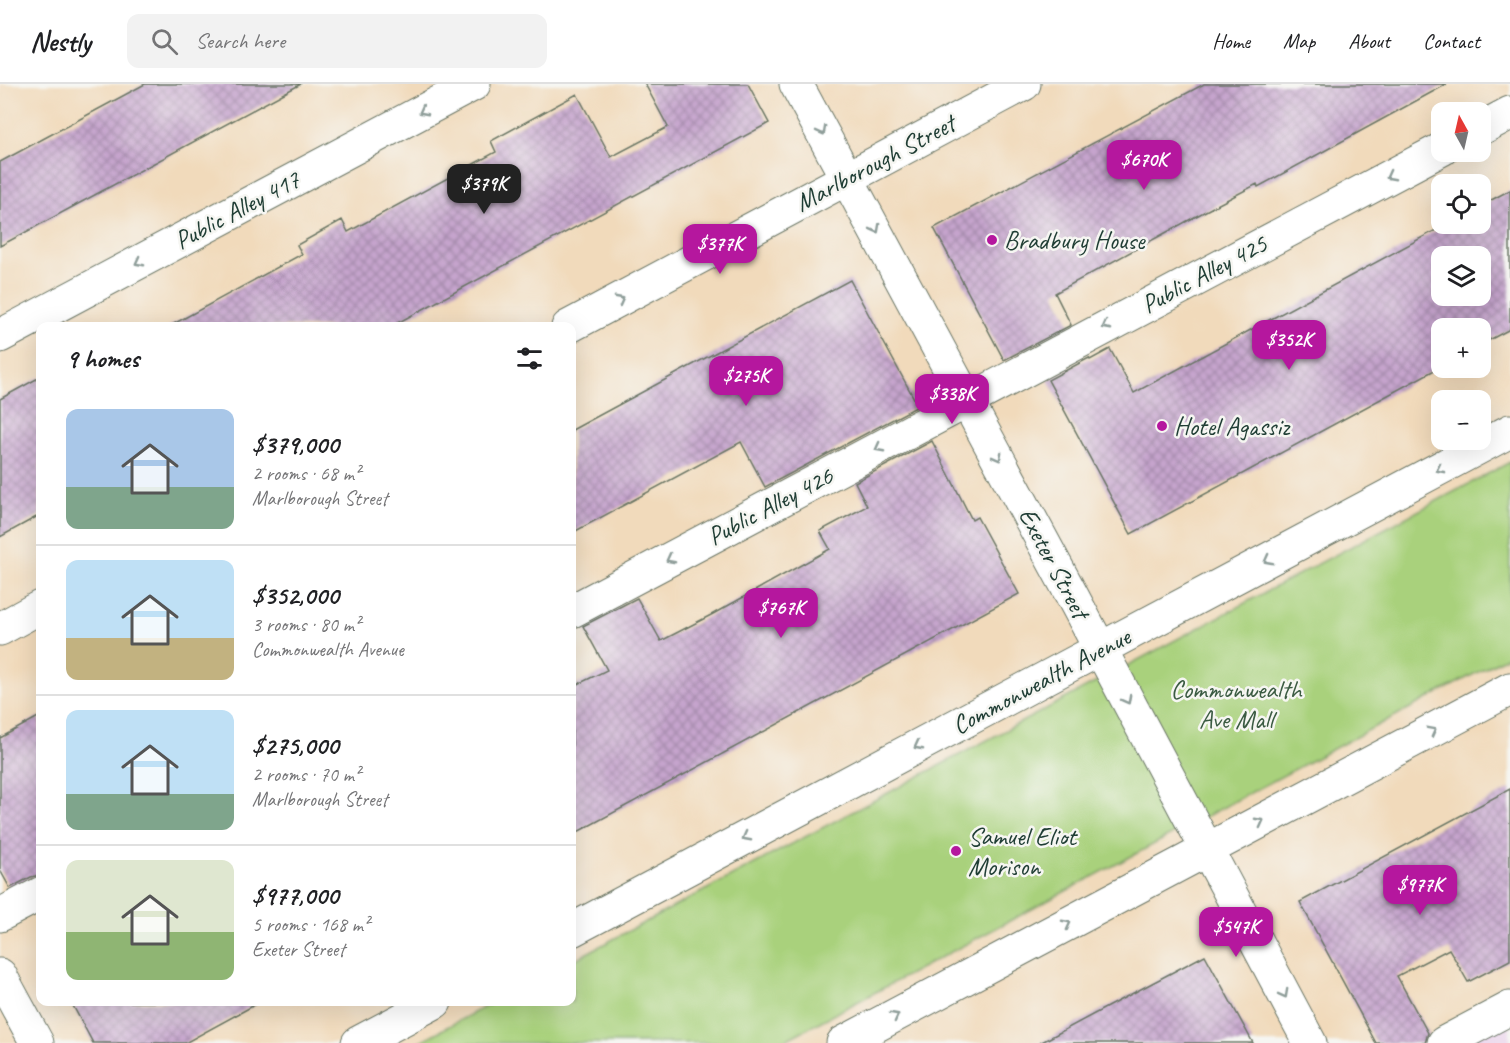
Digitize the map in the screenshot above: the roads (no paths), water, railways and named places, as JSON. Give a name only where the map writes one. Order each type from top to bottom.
[{"type":"main road","name":"Public Alley 417","points":[[0,336],[474,84]]},
{"type":"main road","name":"Exeter Street","points":[[796,84],[968,401],[1310,1043]]},
{"type":"main road","name":"Marlborough Street","points":[[576,323],[1024,84]]},
{"type":"main road","points":[[1491,123],[1510,113]]},
{"type":"main road","name":"Public Alley 425","points":[[968,401],[1431,155]]},
{"type":"main road","name":"Public Alley 426","points":[[576,609],[968,401]]},
{"type":"main road","name":"Commonwealth Avenue","points":[[576,928],[1510,431]]},
{"type":"main road","points":[[0,629],[36,609]]},
{"type":"main road","points":[[843,1043],[1510,689]]},
{"type":"main road","points":[[0,915],[36,896]]},
{"type":"main road","points":[[0,975],[36,1043]]},
{"type":"main road","points":[[358,1043],[427,1006]]},
{"type":"main road","points":[[1444,1043],[1510,1008]]},
{"type":"place","name":"Bradbury House","points":[[992,240]]},
{"type":"place","name":"Hotel Agassiz","points":[[1162,426]]},
{"type":"place","name":"Samuel Eliot Morison","points":[[956,851]]},
{"type":"park label","name":"Commonwealth Ave Mall","points":[[1236,704]]}]
